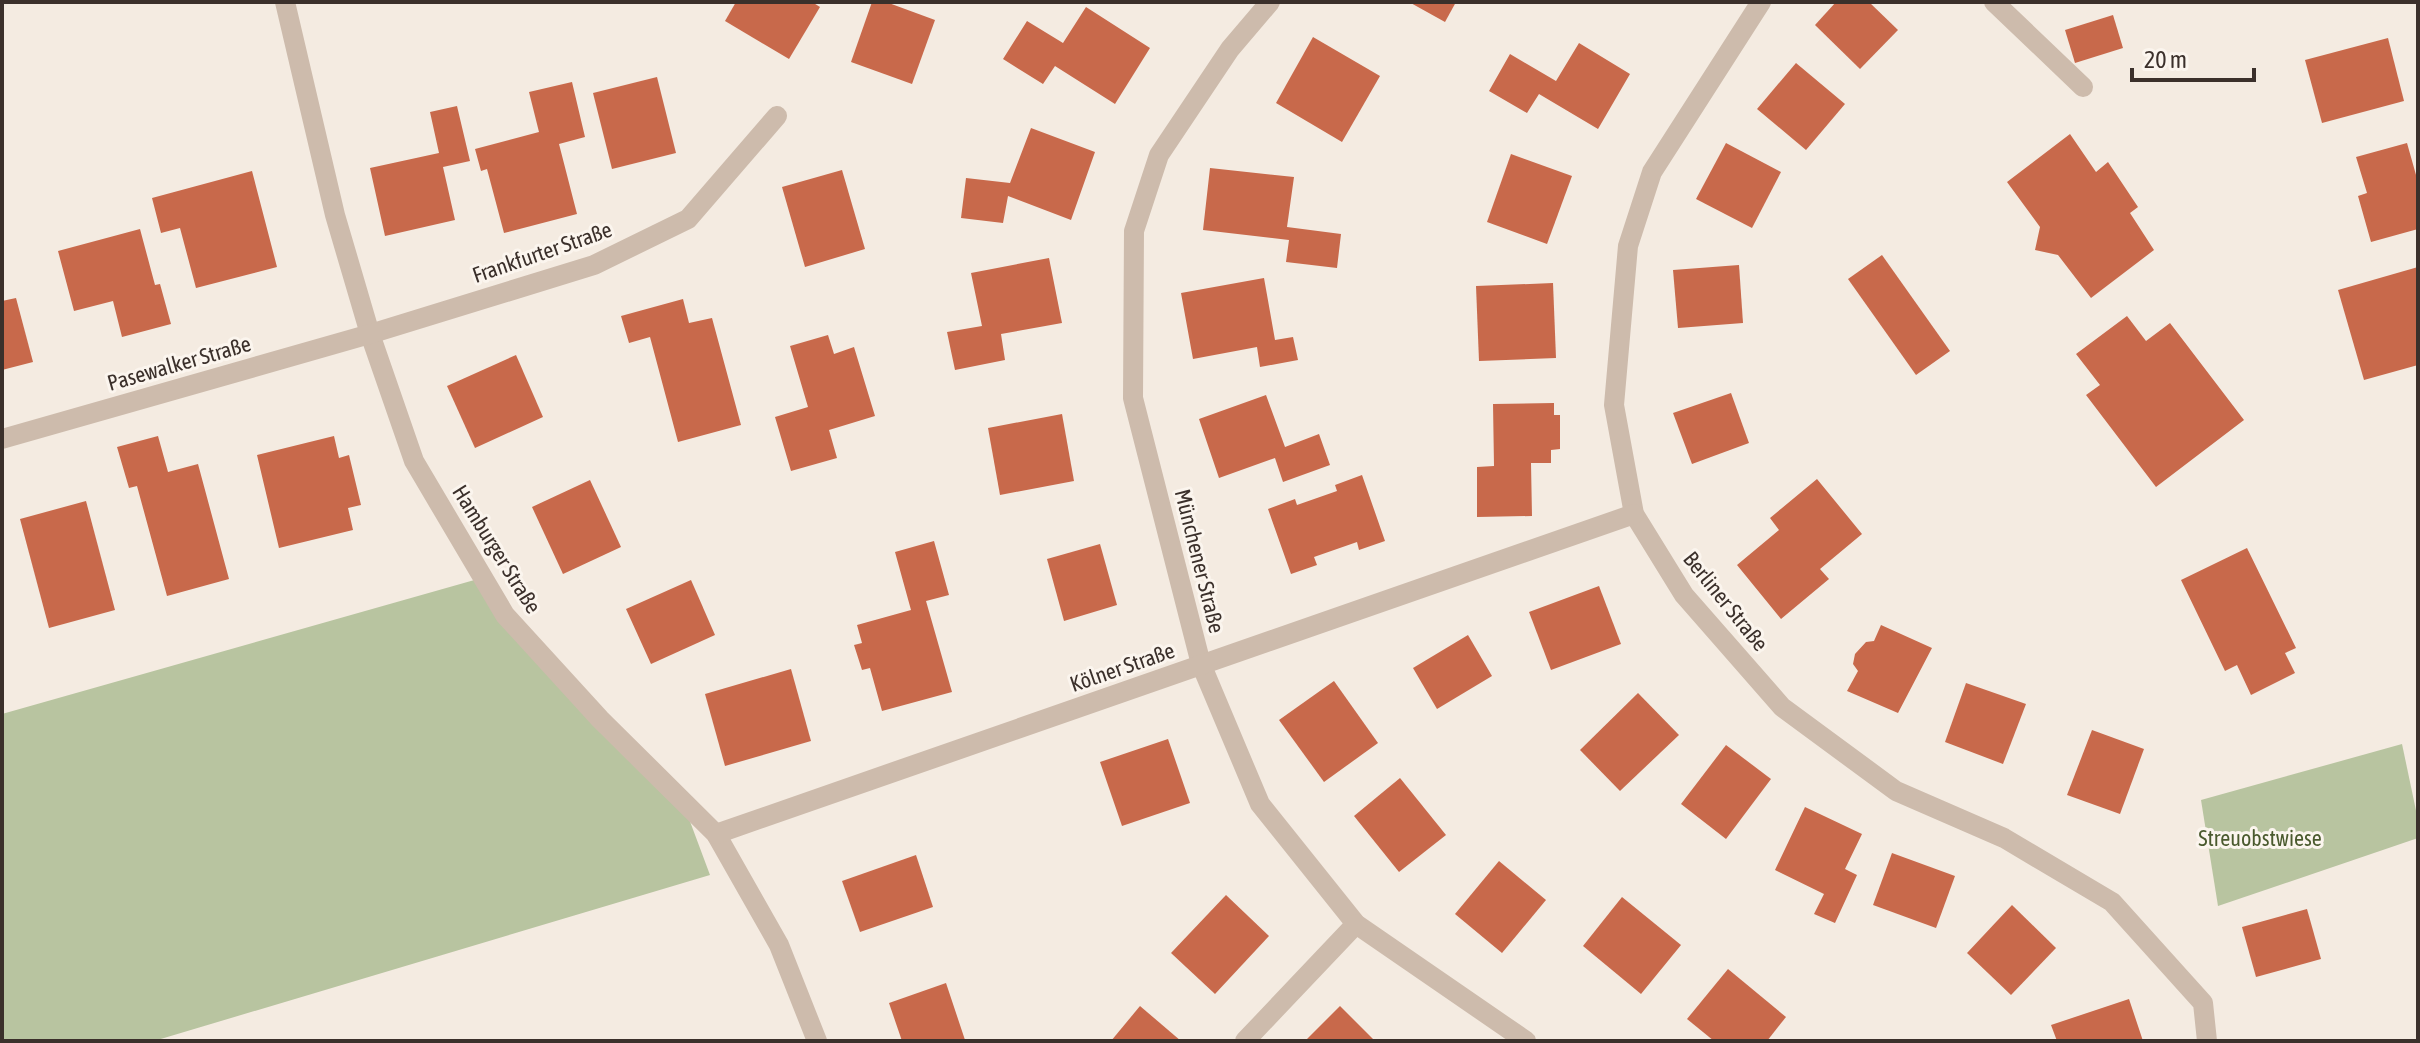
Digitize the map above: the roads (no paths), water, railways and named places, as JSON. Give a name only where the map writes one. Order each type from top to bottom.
[{"type":"street","name":"Hamburger Straße","points":[[285,2],[335,215],[370,334],[414,461],[505,615],[600,719],[716,834],[779,945],[817,1041]]},
{"type":"street","name":"Münchener Straße","points":[[1270,2],[1230,49],[1159,155],[1134,231],[1133,398],[1201,664],[1260,804],[1356,924],[1526,1041]]},
{"type":"street","name":"Berliner Straße","points":[[1761,2],[1652,172],[1628,246],[1614,405],[1634,514],[1684,595],[1782,707],[1896,791],[2004,838],[2112,902],[2203,1003],[2207,1041]]},
{"type":"street","points":[[1994,2],[2083,87]]},
{"type":"street","name":"Frankfurter Straße","points":[[370,334],[594,265],[688,219],[777,116]]},
{"type":"street","name":"Pasewalker Straße","points":[[2,439],[370,334]]},
{"type":"street","name":"Kölner Straße","points":[[716,834],[1634,514]]},
{"type":"street","points":[[1245,1041],[1356,924]]},
{"type":"park label","name":"Streuobstwiese","points":[[2260,838]]}]
